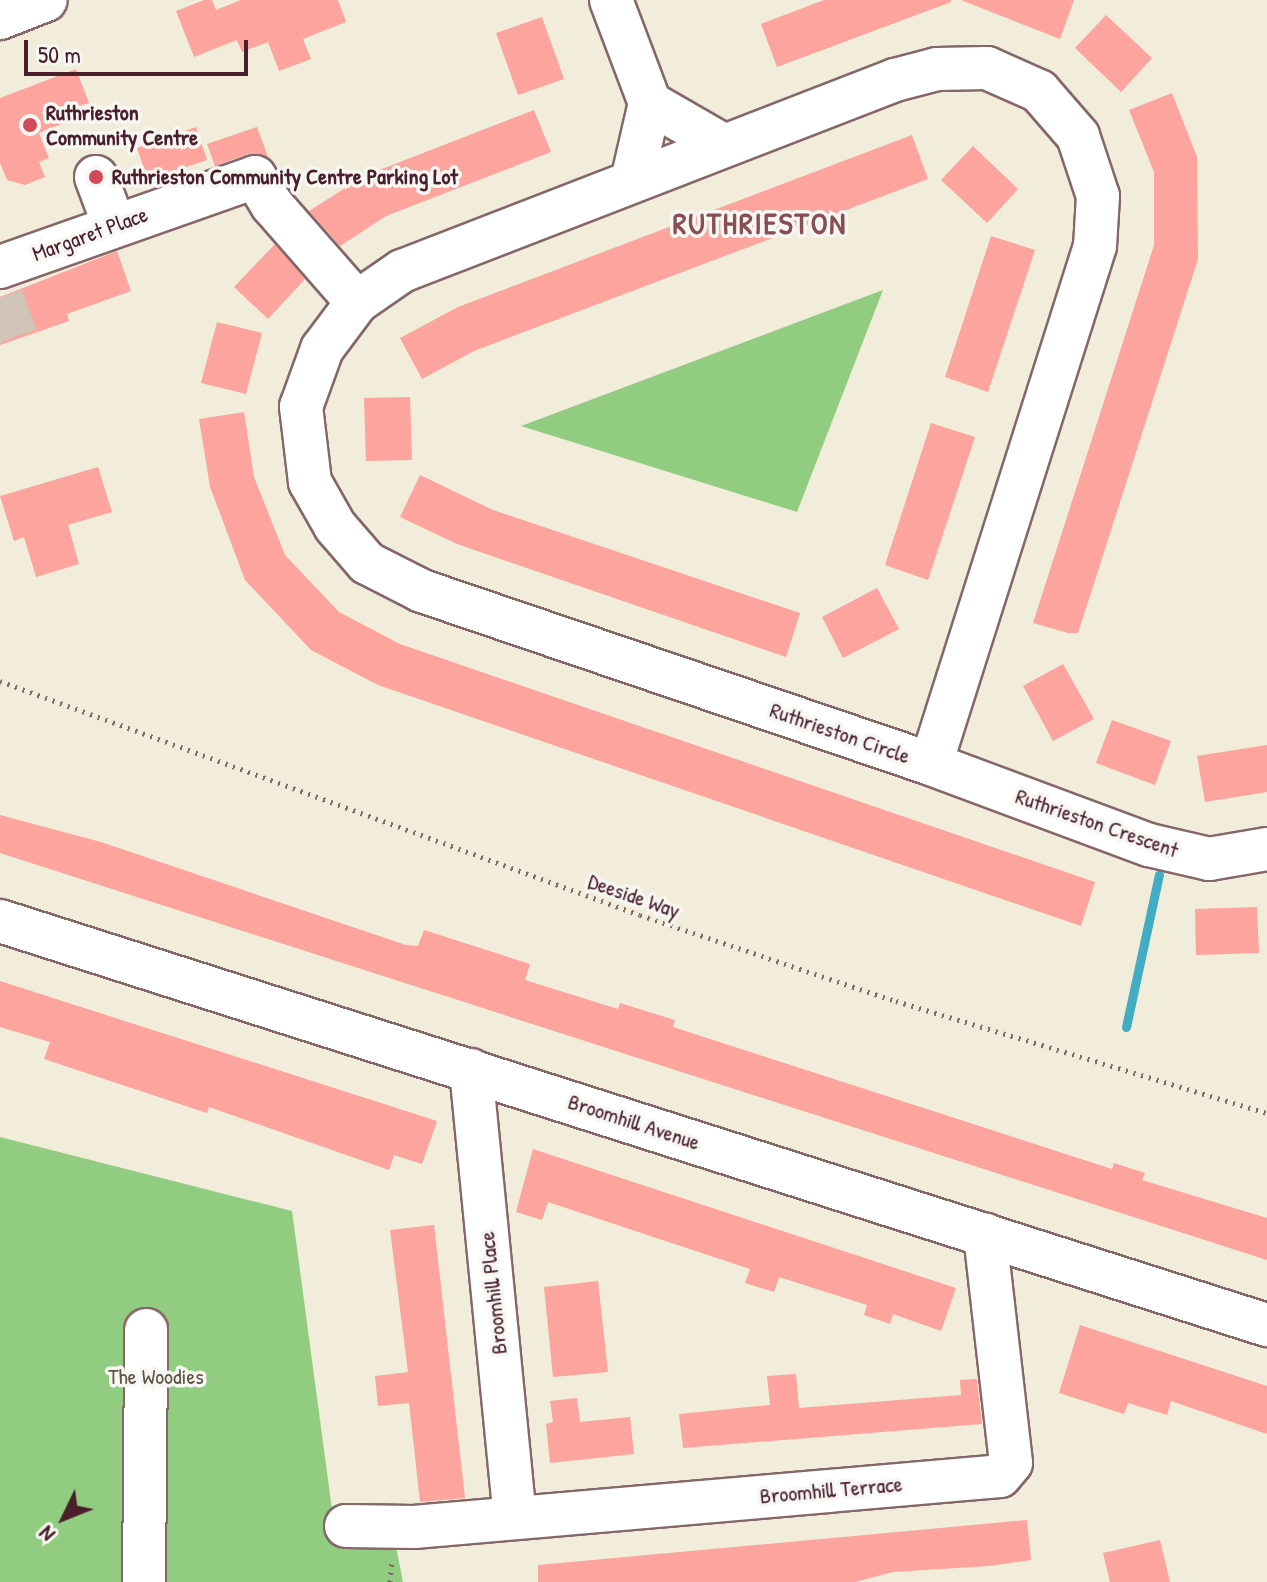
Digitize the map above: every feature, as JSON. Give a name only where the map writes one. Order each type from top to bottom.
[{"type":"street","points":[[0,18],[46,0]]},
{"type":"street","points":[[611,0],[650,103],[632,181]]},
{"type":"street","name":"Ruthrieston Circle","points":[[987,68],[1039,91],[1078,136],[1098,196],[1095,246],[931,764],[422,591],[367,563],[335,526],[310,482],[301,407],[322,349],[357,302],[402,271],[632,181],[895,80],[937,69],[987,68]]},
{"type":"street","points":[[650,103],[723,145]]},
{"type":"street","points":[[96,177],[114,225]]},
{"type":"street","name":"Margaret Place","points":[[1,285],[114,225],[255,177],[272,205],[357,302]]},
{"type":"street","name":"Ruthrieston Crescent","points":[[931,764],[1149,845],[1209,859],[1267,849]]},
{"type":"street","name":"Broomhill Avenue","points":[[0,921],[1267,1325]]},
{"type":"street","name":"Broomhill Place","points":[[471,1070],[515,1517]]},
{"type":"street","name":"Broomhill Terrace","points":[[346,1526],[414,1527],[1000,1476],[1011,1463],[985,1234]]},
{"type":"street","points":[[144,1582],[146,1330]]},
{"type":"path","name":"Deeside Way","points":[[0,681],[655,920],[896,1001],[1267,1113]]},
{"type":"green space","points":[[883,290],[797,512],[521,426]]},
{"type":"green space","name":"The Woodies","points":[[0,1137],[292,1211],[333,1517],[395,1542],[403,1582],[0,1582]]},
{"type":"building","points":[[212,0],[216,10],[241,0],[338,0],[346,22],[303,39],[311,59],[279,71],[268,42],[242,52],[237,40],[194,57],[176,11]]},
{"type":"building","points":[[824,0],[951,2],[777,67],[761,24]]},
{"type":"building","points":[[961,0],[1074,0],[1060,39]]},
{"type":"building","points":[[1106,15],[1152,58],[1121,92],[1075,48]]},
{"type":"building","points":[[542,17],[564,79],[518,95],[496,33]]},
{"type":"building","name":"Ruthrieston Community Centre","points":[[76,69],[89,103],[75,107],[79,117],[39,133],[49,158],[39,162],[45,177],[25,185],[7,180],[0,163],[0,98]]},
{"type":"building","points":[[1172,93],[1197,157],[1198,259],[1078,633],[1068,633],[1033,623],[1154,245],[1154,172],[1129,110]]},
{"type":"building","points":[[534,110],[551,152],[386,216],[340,246],[309,211],[364,176]]},
{"type":"building","points":[[196,127],[207,160],[148,180],[137,148]]},
{"type":"building","points":[[257,127],[268,157],[248,154],[215,166],[207,144]]},
{"type":"building","points":[[912,135],[928,179],[474,351],[422,379],[400,338],[458,307]]},
{"type":"building","points":[[973,146],[1018,189],[987,223],[941,180]]},
{"type":"building","points":[[991,236],[1035,250],[988,392],[945,377]]},
{"type":"building","points":[[275,244],[305,279],[268,319],[234,287]]},
{"type":"building","points":[[117,251],[131,291],[67,314],[69,321],[0,345],[0,297]]},
{"type":"building","points":[[217,322],[262,333],[246,394],[201,383]]},
{"type":"building","points":[[410,397],[412,460],[366,461],[364,398]]},
{"type":"building","points":[[244,412],[254,477],[285,555],[339,612],[400,644],[1095,882],[1081,926],[378,685],[311,650],[245,580],[210,487],[199,419]]},
{"type":"building","points":[[931,423],[975,437],[928,580],[885,565]]},
{"type":"building","points":[[98,467],[112,512],[68,525],[79,564],[36,577],[24,537],[14,541],[0,496]]},
{"type":"building","points":[[420,475],[493,510],[800,613],[786,657],[457,544],[400,517]]},
{"type":"building","points":[[877,588],[899,629],[843,658],[822,617]]},
{"type":"building","points":[[1063,664],[1094,719],[1053,741],[1023,686]]},
{"type":"building","points":[[1112,720],[1171,741],[1155,785],[1096,763]]},
{"type":"building","points":[[1267,745],[1267,792],[1205,802],[1197,756]]},
{"type":"building","points":[[0,815],[101,842],[406,945],[418,946],[424,930],[530,964],[525,980],[618,1009],[620,1003],[675,1020],[673,1027],[1112,1169],[1114,1163],[1145,1173],[1142,1180],[1267,1218],[1267,1260],[0,853]]},
{"type":"building","points":[[1257,907],[1259,953],[1196,955],[1195,909]]},
{"type":"building","points":[[0,981],[437,1121],[422,1164],[394,1155],[389,1170],[209,1107],[207,1113],[44,1059],[50,1042],[0,1027]]},
{"type":"building","points":[[533,1149],[956,1288],[941,1331],[893,1314],[890,1324],[864,1315],[867,1305],[779,1277],[774,1292],[745,1283],[750,1269],[548,1202],[542,1220],[516,1212]]},
{"type":"building","points":[[434,1225],[465,1498],[420,1502],[409,1403],[378,1406],[375,1376],[408,1372],[390,1230]]},
{"type":"building","points":[[598,1281],[608,1372],[553,1377],[544,1287]]},
{"type":"building","points":[[1080,1325],[1267,1386],[1267,1434],[1171,1401],[1167,1415],[1128,1403],[1124,1414],[1059,1393]]},
{"type":"building","points":[[796,1374],[799,1408],[961,1395],[960,1380],[977,1379],[982,1424],[683,1448],[679,1414],[770,1405],[767,1376]]},
{"type":"building","points":[[577,1398],[580,1422],[630,1417],[634,1454],[550,1463],[546,1424],[553,1422],[550,1401]]},
{"type":"building","points":[[1027,1520],[1031,1560],[989,1566],[893,1572],[855,1582],[538,1582],[538,1565]]},
{"type":"building","points":[[1160,1540],[1170,1582],[1110,1582],[1103,1553]]},
{"type":"waterway","points":[[1126,1027],[1159,875]]},
{"type":"tunnel","points":[[2,297],[18,339]]},
{"type":"place","name":"Ruthrieston Community Centre","points":[[30,125]]},
{"type":"place","name":"Ruthrieston Community Centre Parking Lot","points":[[96,177]]},
{"type":"district","name":"RUTHRIESTON","points":[[760,223]]}]
